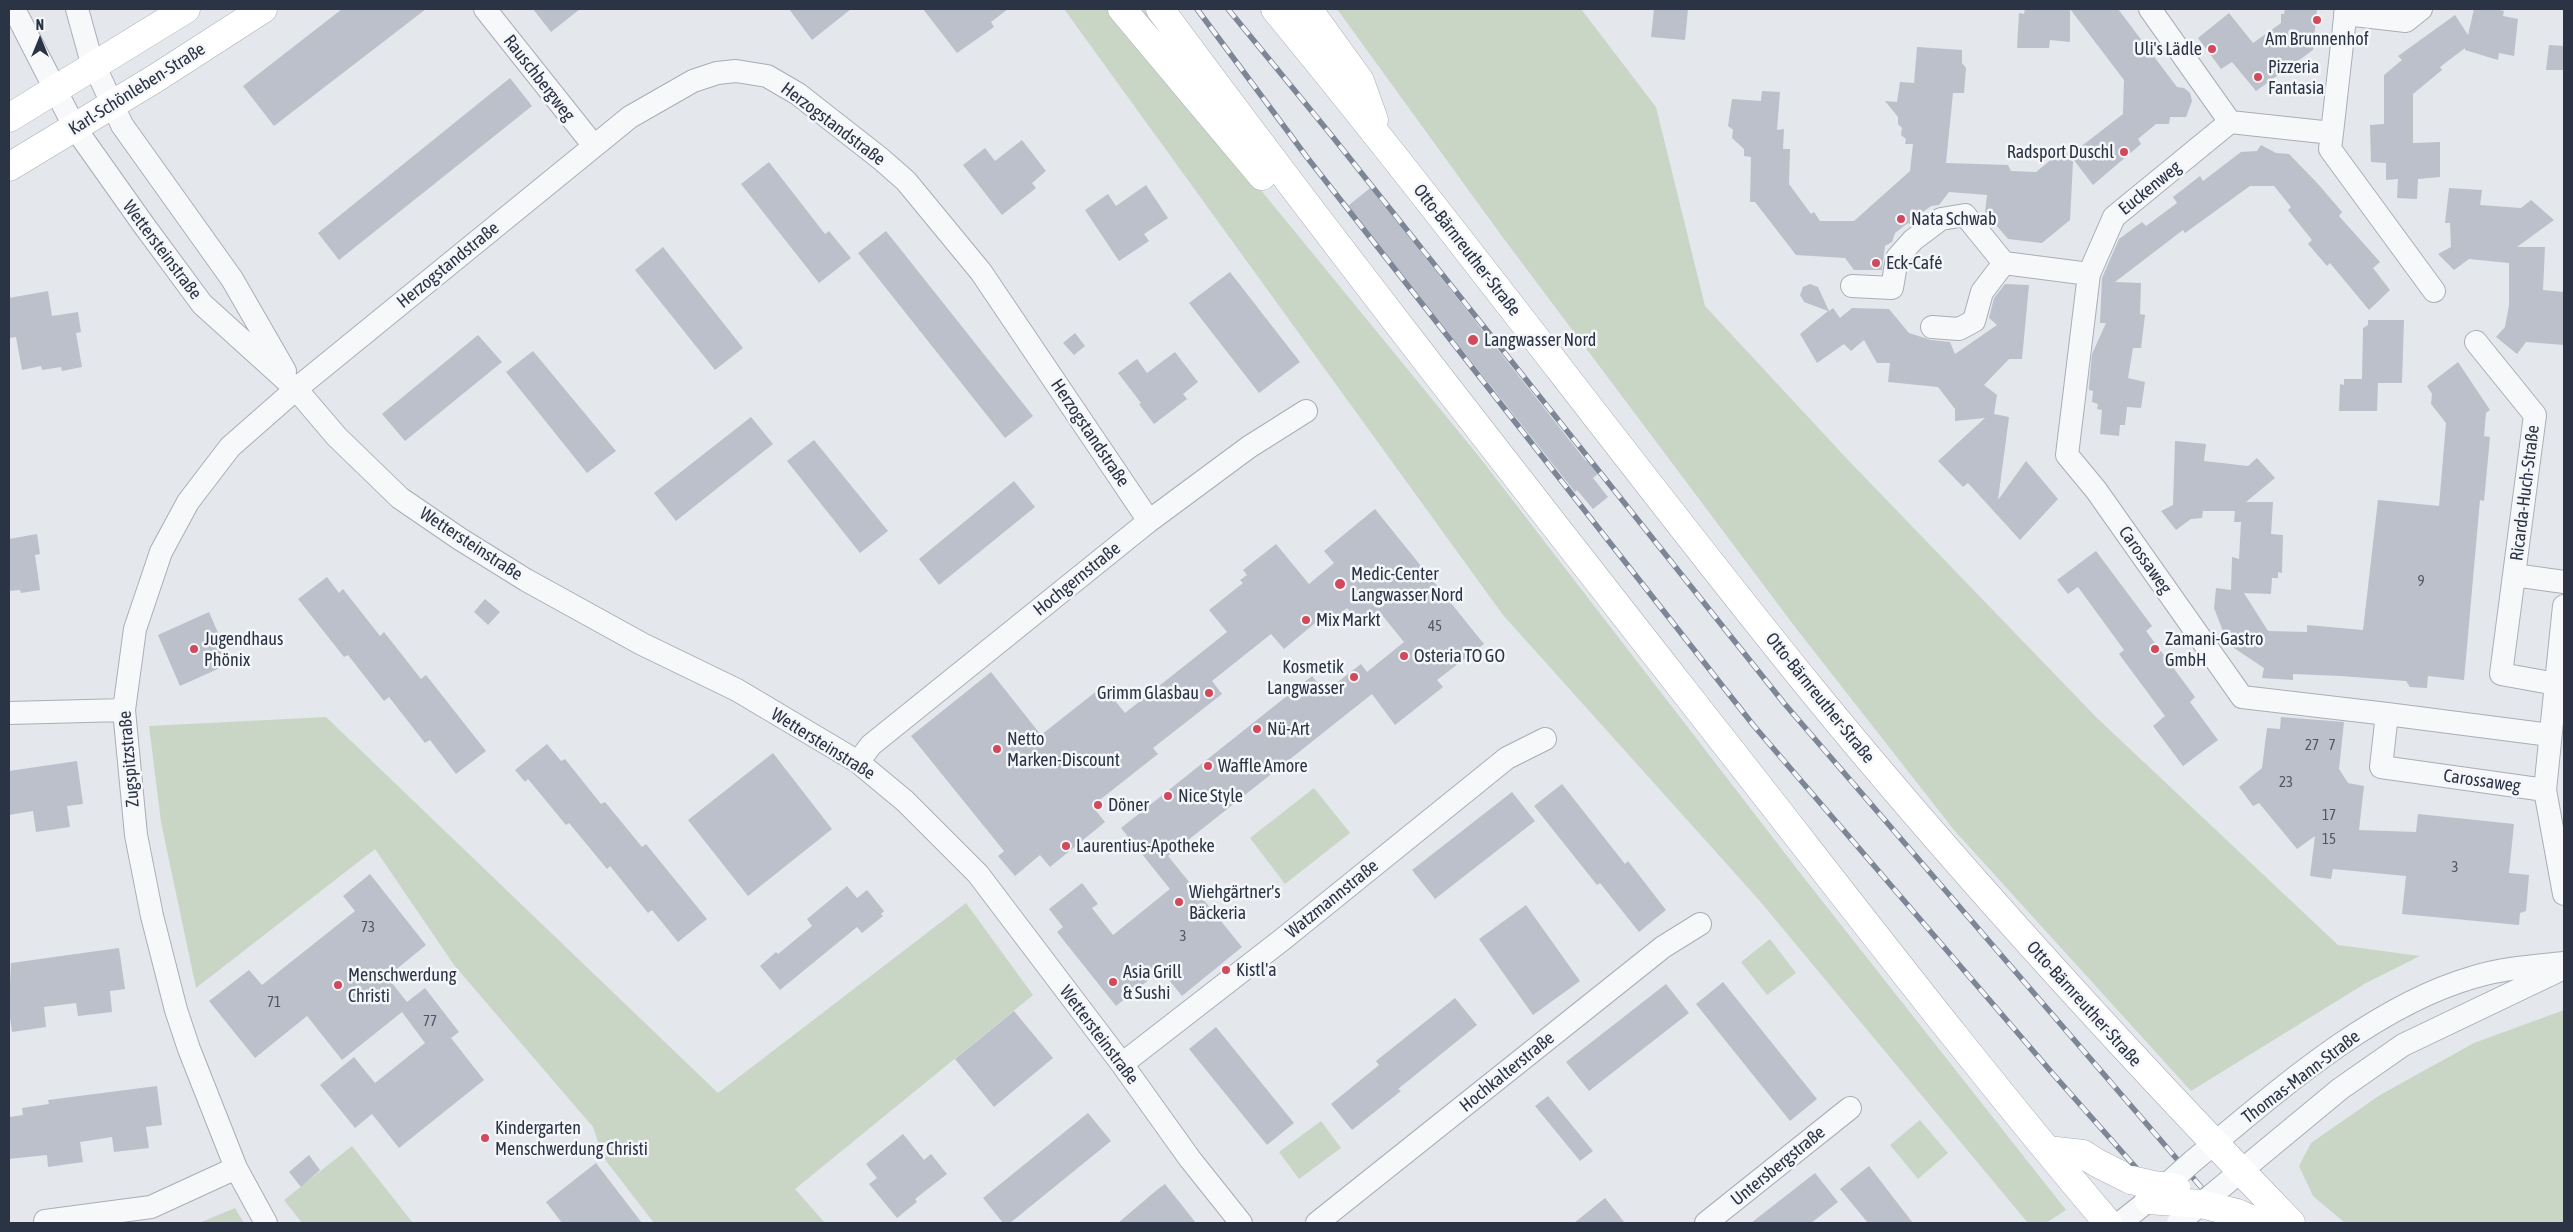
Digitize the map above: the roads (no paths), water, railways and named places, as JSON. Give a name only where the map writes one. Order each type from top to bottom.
[{"type":"main road","points":[[9,118],[186,9]]},
{"type":"main road","name":"Karl-Schönleben-Straße","points":[[9,167],[112,105],[263,9]]},
{"type":"main road","points":[[1122,9],[1268,184],[1313,215]]},
{"type":"main road","points":[[1160,9],[1313,215],[1940,1017],[2108,1223]]},
{"type":"main road","name":"Otto-Bärnreuther-Straße","points":[[1275,9],[1832,714],[2011,924],[2214,1144],[2291,1223]]},
{"type":"main road","name":"Otto-Bärnreuther-Straße","points":[[1308,9],[1360,81],[1382,143]]},
{"type":"main road","points":[[2047,1150],[2083,1154],[2097,1164],[2156,1193],[2209,1197],[2248,1218]]},
{"type":"street","name":"Wettersteinstraße","points":[[14,9],[75,128],[142,224],[202,304],[296,389],[337,438],[400,498],[460,540],[526,580],[642,644],[737,690],[858,762],[905,801],[978,874],[1122,1064],[1190,1159],[1241,1223]]},
{"type":"street","name":"Wettersteinstraße","points":[[77,9],[83,34],[95,66],[112,105],[140,154],[232,279],[296,389]]},
{"type":"street","name":"Rauschbergweg","points":[[484,9],[594,146]]},
{"type":"street","points":[[2150,9],[2230,122],[2332,133]]},
{"type":"street","points":[[2421,9],[2406,21],[2346,11],[2330,149],[2434,291]]},
{"type":"street","name":"Herzogstandstraße","points":[[296,389],[630,117],[693,81],[717,73],[736,71],[768,76],[798,94],[906,181],[975,264],[1149,521]]},
{"type":"street","name":"Euckenweg","points":[[2090,274],[2114,217],[2230,122]]},
{"type":"street","points":[[1852,286],[1892,288],[1897,258],[1913,240],[1941,219],[1964,215],[2004,264],[2090,274]]},
{"type":"street","points":[[1932,327],[1959,330],[1974,321],[1982,292],[2004,264]]},
{"type":"street","name":"Carossaweg","points":[[2090,274],[2067,455],[2104,501],[2242,697],[2550,735]]},
{"type":"street","name":"Ricarda-Huch-Straße","points":[[2476,342],[2535,415],[2501,674],[2556,684]]},
{"type":"street","name":"Zugspitzstraße","points":[[266,1223],[236,1168],[187,1041],[152,916],[136,835],[124,710],[135,629],[161,552],[188,502],[230,447],[296,389]]},
{"type":"street","name":"Hochgernstraße","points":[[858,762],[871,745],[1149,521],[1249,447],[1306,411]]},
{"type":"street","name":"Ricarda-Huch-Straße","points":[[2514,576],[2564,582]]},
{"type":"street","points":[[2564,606],[2545,790],[2564,894]]},
{"type":"street","points":[[9,713],[124,710]]},
{"type":"street","name":"Carossaweg","points":[[2387,714],[2381,767],[2545,790]]},
{"type":"street","name":"Watzmannstraße","points":[[1122,1064],[1283,939],[1507,758],[1545,739]]},
{"type":"street","name":"Hochkalterstraße","points":[[1317,1223],[1663,947],[1700,924]]},
{"type":"street","name":"Thomas-Mann-Straße","points":[[2120,1223],[2214,1144],[2338,1046],[2417,998],[2474,977],[2524,967],[2564,963]]},
{"type":"street","name":"Thomas-Mann-Straße","points":[[2178,1223],[2340,1089],[2403,1045],[2564,968]]},
{"type":"street","name":"Untersbergstraße","points":[[1706,1223],[1850,1108]]},
{"type":"street","points":[[45,1221],[151,1206],[236,1168]]},
{"type":"railway","points":[[1197,9],[1306,156],[1754,726],[2053,1074],[2185,1223]]},
{"type":"railway","points":[[1228,9],[1332,136],[1783,702],[2232,1223]]},
{"type":"place","name":"Am Brunnenhof","points":[[2317,20]]},
{"type":"place","name":"Uli's Lädle","points":[[2212,49]]},
{"type":"place","name":"Pizzeria Fantasia","points":[[2258,77]]},
{"type":"place","name":"Radsport Duschl","points":[[2124,152]]},
{"type":"place","name":"Nata Schwab","points":[[1901,219]]},
{"type":"place","name":"Eck-Café","points":[[1876,263]]},
{"type":"place","name":"Langwasser Nord","points":[[1473,340]]},
{"type":"place","name":"Medic-Center Langwasser Nord","points":[[1340,584]]},
{"type":"place","name":"Mix Markt","points":[[1306,620]]},
{"type":"place","name":"Jugendhaus Phönix","points":[[194,649]]},
{"type":"place","name":"Zamani-Gastro GmbH","points":[[2155,649]]},
{"type":"place","name":"Osteria TO GO","points":[[1404,656]]},
{"type":"place","name":"Kosmetik Langwasser","points":[[1354,677]]},
{"type":"place","name":"Grimm Glasbau","points":[[1209,693]]},
{"type":"place","name":"Nü-Art","points":[[1257,729]]},
{"type":"place","name":"Netto Marken-Discount","points":[[997,749]]},
{"type":"place","name":"Waffle Amore","points":[[1208,766]]},
{"type":"place","name":"Nice Style","points":[[1168,796]]},
{"type":"place","name":"Döner","points":[[1098,805]]},
{"type":"place","name":"Laurentius-Apotheke","points":[[1066,846]]},
{"type":"place","name":"Wiehgärtner's Bäckeria","points":[[1179,902]]},
{"type":"place","name":"Kistl'a","points":[[1226,970]]},
{"type":"place","name":"Asia Grill & Sushi","points":[[1113,982]]},
{"type":"place","name":"Menschwerdung Christi","points":[[338,985]]},
{"type":"place","name":"Kindergarten Menschwerdung Christi","points":[[485,1138]]}]
